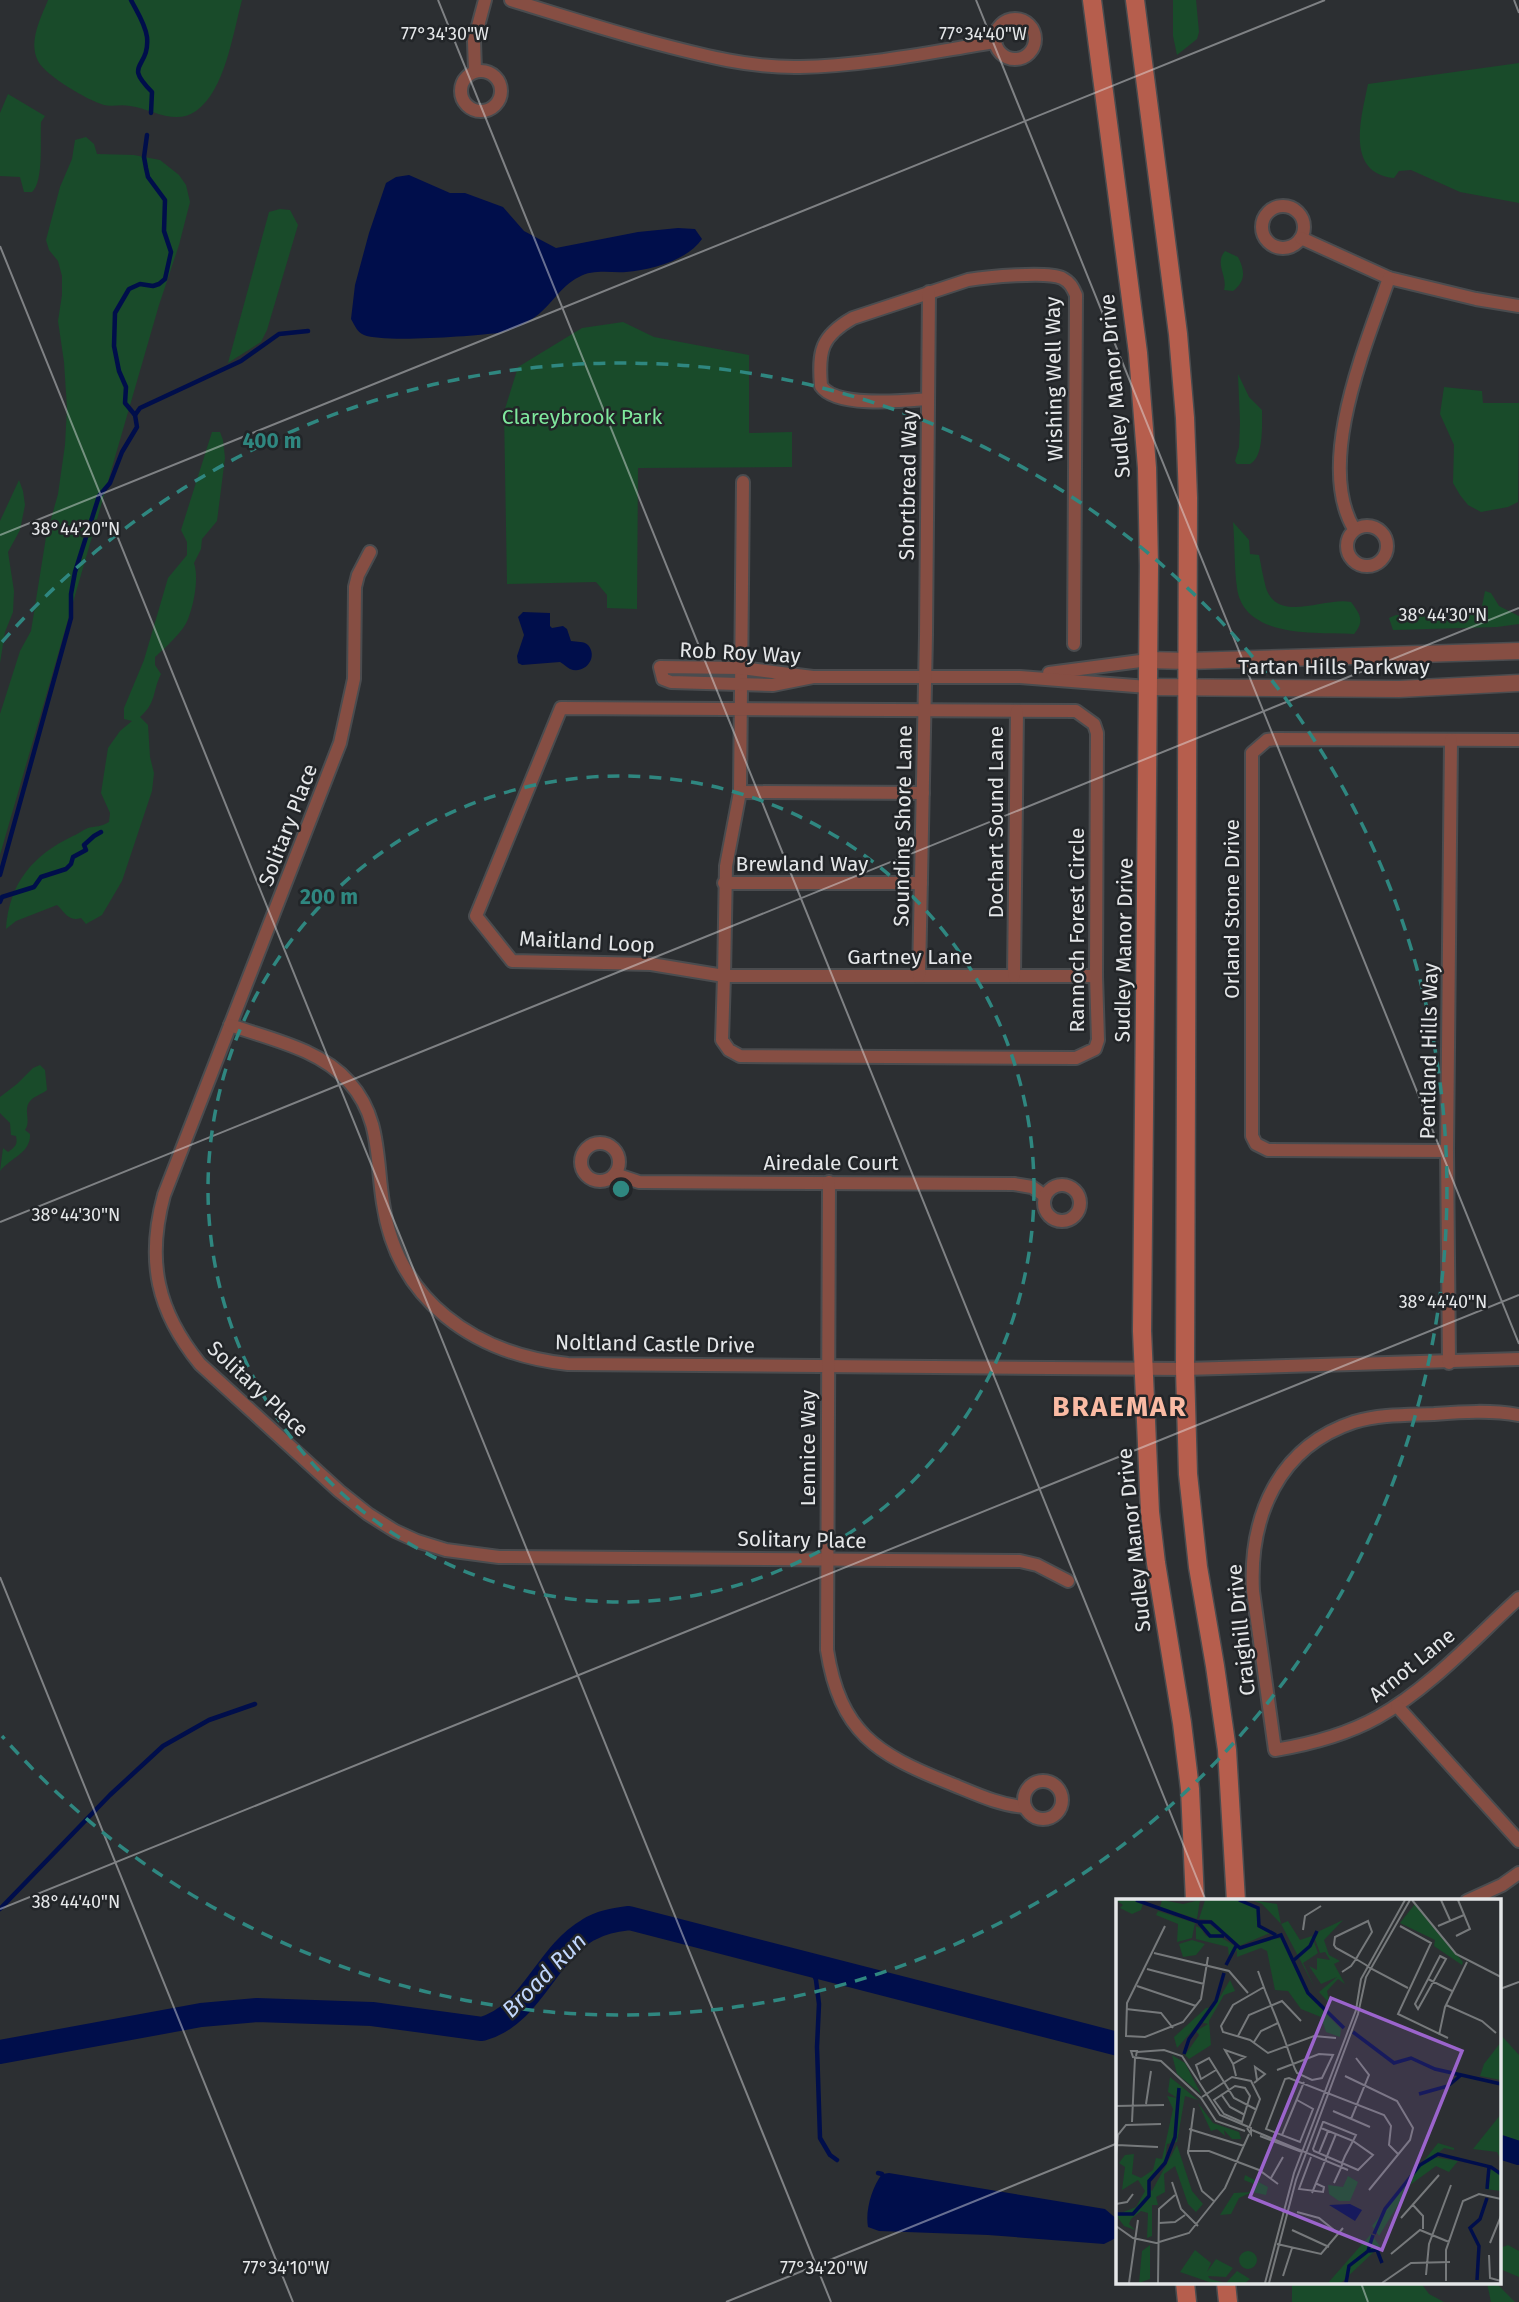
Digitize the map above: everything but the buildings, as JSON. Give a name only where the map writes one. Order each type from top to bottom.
[{"type":"main road","name":"Sudley Manor Drive","points":[[1092,0],[1138,353],[1147,468],[1143,1369],[1150,1512],[1190,1789],[1195,1899]]},
{"type":"main road","points":[[1135,0],[1168,249],[1183,394],[1188,498],[1185,1370],[1188,1474],[1198,1567],[1227,1750],[1236,1899]]},
{"type":"main road","points":[[1185,2284],[1187,2302]]},
{"type":"main road","points":[[1226,2284],[1228,2302]]},
{"type":"street","points":[[475,71],[474,41],[485,0]]},
{"type":"street","points":[[511,0],[674,48],[755,65],[842,65],[995,42]]},
{"type":"street","points":[[1301,238],[1389,278],[1476,299],[1519,306]]},
{"type":"street","name":"Wishing Well Way","points":[[928,399],[867,401],[831,396],[821,386],[819,366],[823,345],[840,325],[853,317],[968,280],[1053,276],[1068,282],[1076,295],[1074,644]]},
{"type":"street","points":[[1354,529],[1341,494],[1343,435],[1357,369],[1389,278]]},
{"type":"street","name":"Shortbread Way","points":[[925,677],[929,292]]},
{"type":"street","points":[[724,976],[724,883],[740,792],[743,482]]},
{"type":"street","name":"Solitary Place","points":[[370,552],[355,587],[354,679],[340,743],[164,1195],[156,1238],[158,1282],[173,1326],[200,1364],[338,1491],[396,1531],[436,1547],[499,1557],[1020,1562],[1037,1565],[1069,1581]]},
{"type":"street","name":"Tartan Hills Parkway","points":[[1148,660],[1519,651]]},
{"type":"street","name":"Rob Roy Way","points":[[1020,677],[1148,660]]},
{"type":"street","name":"Rob Roy Way","points":[[813,677],[773,685],[671,682],[663,679],[660,667],[741,668],[813,677],[1020,677],[1148,687]]},
{"type":"street","name":"Sounding Shore Lane","points":[[919,976],[925,677]]},
{"type":"street","name":"Tartan Hills Parkway","points":[[1148,687],[1399,689],[1519,683]]},
{"type":"street","name":"Maitland Loop","points":[[724,976],[651,964],[512,961],[477,916],[561,708],[741,708]]},
{"type":"street","name":"Rannoch Forest Circle","points":[[724,976],[722,1040],[729,1050],[740,1056],[1076,1058],[1094,1049],[1098,1040],[1097,733],[1094,724],[1076,711],[741,708]]},
{"type":"street","name":"Dochart Sound Lane","points":[[1014,976],[1017,710]]},
{"type":"street","name":"Orland Stone Drive","points":[[1447,1151],[1279,1151],[1262,1148],[1252,1136],[1252,753],[1267,740],[1519,740]]},
{"type":"street","name":"Pentland Hills Way","points":[[1449,1363],[1447,1151],[1451,740]]},
{"type":"street","points":[[740,792],[923,793]]},
{"type":"street","name":"Brewland Way","points":[[724,883],[921,883]]},
{"type":"street","name":"Gartney Lane","points":[[724,976],[1096,976]]},
{"type":"street","name":"Noltland Castle Drive","points":[[230,1025],[311,1054],[339,1072],[358,1092],[368,1109],[375,1131],[383,1206],[398,1255],[421,1293],[438,1311],[475,1337],[518,1356],[568,1364],[1185,1370]]},
{"type":"street","name":"Airedale Court","points":[[615,1174],[639,1182],[1014,1184],[1032,1187],[1045,1196]]},
{"type":"street","name":"Lennice Way","points":[[829,1182],[827,1650],[837,1694],[855,1725],[870,1742],[906,1766],[999,1803],[1025,1807]]},
{"type":"street","points":[[1185,1370],[1519,1359]]},
{"type":"street","name":"Craighill Drive","points":[[1275,1750],[1251,1565],[1255,1531],[1262,1509],[1283,1473],[1316,1441],[1355,1422],[1380,1416],[1471,1412],[1519,1415]]},
{"type":"street","name":"Arnot Lane","points":[[1275,1750],[1347,1732],[1397,1706],[1519,1598]]},
{"type":"street","points":[[1397,1706],[1519,1841]]},
{"type":"street","points":[[1471,1899],[1502,1885],[1519,1873]]},
{"type":"green space","points":[[48,0],[242,0],[227,60],[214,90],[196,111],[172,117],[127,105],[104,105],[78,93],[49,74],[38,61],[34,46]]},
{"type":"green space","points":[[1173,0],[1196,0],[1199,32],[1197,39],[1177,55],[1173,36]]},
{"type":"green space","points":[[1519,63],[1519,203],[1460,192],[1411,170],[1399,171],[1394,178],[1378,174],[1368,166],[1362,154],[1360,126],[1368,84]]},
{"type":"green space","points":[[8,94],[45,116],[41,122],[38,179],[32,192],[24,192],[20,177],[0,176],[0,113]]},
{"type":"green space","points":[[86,137],[94,144],[97,154],[134,155],[160,160],[179,175],[186,185],[190,202],[0,855],[0,714],[20,651],[31,631],[46,537],[58,494],[65,445],[67,408],[58,321],[62,276],[58,261],[49,250],[46,240],[60,187],[72,159],[75,140]]},
{"type":"green space","points":[[290,210],[298,225],[267,330],[261,342],[228,363],[269,212]]},
{"type":"green space","points":[[1225,251],[1238,257],[1243,271],[1242,280],[1233,291],[1224,290],[1221,261]]},
{"type":"green space","name":"Clareybrook Park","points":[[623,322],[654,337],[749,355],[749,433],[792,432],[792,467],[638,468],[637,609],[607,608],[607,595],[596,582],[507,584],[504,412],[518,367],[582,328]]},
{"type":"green space","points":[[1238,374],[1249,397],[1262,410],[1260,448],[1255,460],[1250,464],[1237,464],[1235,461],[1239,447],[1240,423]]},
{"type":"green space","points":[[1444,387],[1482,391],[1483,403],[1519,403],[1518,502],[1508,507],[1481,512],[1468,505],[1460,495],[1453,483],[1454,445],[1440,414]]},
{"type":"green space","points":[[212,432],[220,432],[225,458],[217,521],[202,539],[201,549],[194,563],[195,591],[186,624],[155,657],[155,665],[161,674],[152,702],[140,717],[148,725],[154,773],[152,791],[122,881],[102,915],[86,924],[81,918],[70,917],[57,905],[16,921],[6,929],[12,898],[18,884],[35,862],[46,852],[84,830],[109,822],[110,813],[101,793],[108,748],[120,731],[132,721],[124,719],[124,708],[144,660],[168,578],[187,555],[187,542],[181,530]]},
{"type":"green space","points":[[19,480],[25,505],[20,530],[8,552],[14,591],[13,612],[5,632],[0,663],[0,521]]},
{"type":"green space","points":[[1233,522],[1249,540],[1250,554],[1259,555],[1266,588],[1272,599],[1291,607],[1351,602],[1360,618],[1354,634],[1284,629],[1253,616],[1243,605],[1237,588]]},
{"type":"green space","points":[[1485,591],[1491,593],[1499,606],[1519,616],[1519,624],[1393,630],[1389,618],[1396,615],[1443,618],[1459,613],[1477,615],[1481,611]]},
{"type":"green space","points":[[40,1065],[45,1070],[47,1090],[28,1104],[28,1123],[25,1130],[30,1134],[29,1141],[24,1151],[0,1171],[3,1148],[8,1152],[17,1142],[16,1136],[11,1135],[10,1123],[0,1113],[0,1097]]},
{"type":"green space","points":[[1502,2036],[1519,2055],[1519,2142],[1502,2135]]},
{"type":"green space","points":[[1508,2245],[1519,2251],[1519,2277],[1502,2270],[1502,2247]]},
{"type":"green space","points":[[1292,2284],[1422,2284],[1429,2294],[1444,2302],[1292,2302]]},
{"type":"green space","points":[[1487,2284],[1497,2284],[1515,2302],[1491,2302]]},
{"type":"shaded area","points":[[409,175],[450,193],[465,193],[503,207],[524,231],[556,248],[638,232],[678,228],[695,229],[702,239],[688,253],[658,266],[626,272],[596,272],[579,277],[538,314],[506,331],[429,338],[364,335],[351,319],[355,285],[369,233],[386,183],[396,177]]},
{"type":"shaded area","points":[[523,612],[550,613],[552,628],[563,626],[567,629],[571,641],[588,645],[592,655],[588,664],[575,670],[560,662],[518,663],[517,656],[524,635],[518,617]]},
{"type":"shaded area","points":[[882,2174],[1105,2209],[1116,2218],[1116,2238],[1104,2244],[988,2235],[879,2231],[868,2227],[867,2221],[872,2192]]},
{"type":"waterway","points":[[131,0],[143,22],[147,37],[147,48],[138,70],[143,82],[152,92],[151,113]]},
{"type":"waterway","points":[[0,875],[71,618],[75,572],[99,496],[110,483],[122,452],[137,427],[135,415],[125,403],[126,387],[119,371],[114,346],[115,313],[129,289],[140,284],[153,286],[165,279],[171,252],[164,231],[165,200],[148,177],[146,168],[144,157],[147,135]]},
{"type":"waterway","points":[[135,415],[140,408],[241,361],[279,334],[308,331]]},
{"type":"waterway","points":[[0,902],[2,897],[34,887],[41,877],[66,869],[73,857],[86,850],[84,845],[101,832]]},
{"type":"waterway","points":[[0,1909],[110,1795],[163,1746],[209,1720],[255,1704]]},
{"type":"waterway","name":"Broad Run","points":[[0,2052],[201,2015],[257,2010],[372,2014],[482,2029],[499,2022],[514,2011],[573,1941],[598,1925],[629,1918],[1116,2043]]},
{"type":"waterway","points":[[811,1966],[819,2004],[817,2047],[820,2138],[830,2155],[837,2160]]},
{"type":"waterway","name":"Broad Run","points":[[1502,2148],[1519,2153]]},
{"type":"waterway","points":[[878,2173],[882,2174]]},
{"type":"district","name":"BRAEMAR","points":[[1120,1406]]}]
